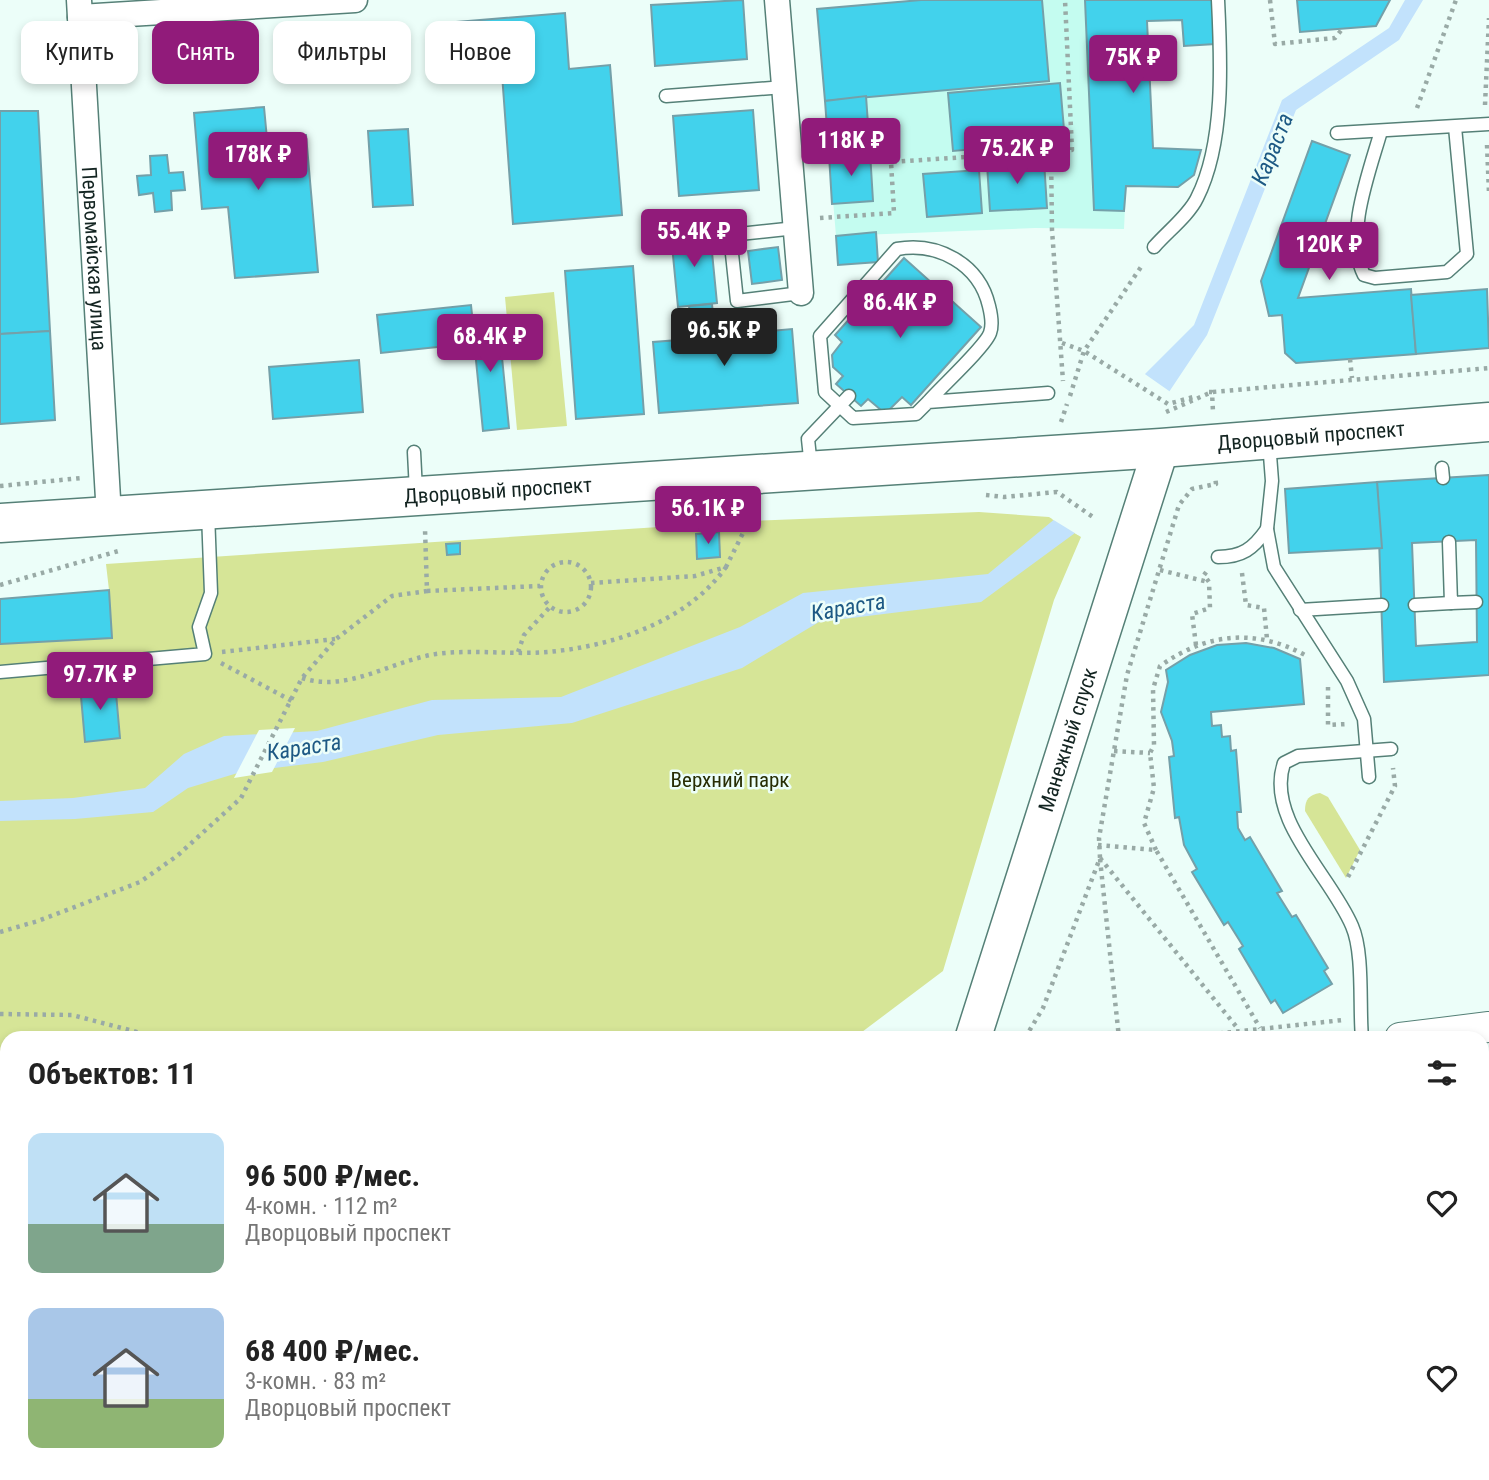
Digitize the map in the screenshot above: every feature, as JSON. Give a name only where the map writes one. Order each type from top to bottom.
[{"type":"main road","name":"Дворцовый проспект","points":[[0,523],[207,509],[420,510],[811,469],[1078,452],[1151,438],[1214,443],[1489,422]]},
{"type":"main road","name":"Манежный спуск","points":[[973,1031],[1151,438]]},
{"type":"street","points":[[80,9],[355,0]]},
{"type":"street","points":[[777,0],[801,293]]},
{"type":"street","name":"Первомайская улица","points":[[80,9],[110,516]]},
{"type":"street","points":[[1457,1031],[1489,1027]]},
{"type":"lane","points":[[1154,247],[1197,199],[1214,142],[1222,66],[1218,0]]},
{"type":"lane","points":[[666,96],[784,87]]},
{"type":"lane","points":[[1337,133],[1489,124]]},
{"type":"lane","points":[[1381,131],[1361,205],[1357,243],[1358,264],[1364,275],[1375,278],[1447,272],[1467,254],[1455,127]]},
{"type":"lane","points":[[796,229],[730,236],[737,301],[801,293]]},
{"type":"lane","points":[[915,246],[933,248],[963,265],[986,295],[991,316],[990,334],[928,402],[916,414],[853,418],[825,392],[820,336],[897,249],[915,246]]},
{"type":"lane","points":[[928,402],[1048,393]]},
{"type":"lane","points":[[811,469],[808,439],[849,396]]},
{"type":"lane","points":[[1268,438],[1272,481],[1267,529],[1274,567],[1347,681],[1364,719],[1369,777]]},
{"type":"lane","points":[[414,452],[420,510]]},
{"type":"lane","points":[[0,672],[205,654],[199,627],[211,593],[212,557],[207,509]]},
{"type":"lane","points":[[1218,557],[1238,557],[1255,546],[1267,529]]},
{"type":"lane","points":[[1449,542],[1451,603]]},
{"type":"lane","points":[[1415,606],[1476,602]]},
{"type":"lane","points":[[1300,610],[1382,605]]},
{"type":"lane","points":[[1361,1031],[1360,986],[1353,928],[1282,808],[1279,778],[1284,763],[1298,756],[1391,749]]},
{"type":"path","points":[[835,217],[894,213],[891,162],[1073,150],[1065,0]]},
{"type":"path","points":[[1270,0],[1275,44],[1335,38],[1343,28]]},
{"type":"path","points":[[1409,129],[1456,0]]},
{"type":"path","points":[[1051,151],[1052,230],[1062,343],[1064,402],[1061,423],[1084,351],[1154,247]]},
{"type":"path","points":[[1062,343],[1084,351],[1168,404],[1212,392],[1489,368]]},
{"type":"path","points":[[1350,359],[1352,378]]},
{"type":"path","points":[[1151,438],[1212,392]]},
{"type":"path","points":[[1118,1031],[1098,845],[1127,675],[1179,505],[1192,489],[1216,484],[1212,392]]},
{"type":"path","points":[[1058,493],[1093,516]]},
{"type":"path","points":[[302,678],[321,684],[332,683],[435,654],[518,653],[584,647],[626,636],[695,603],[711,588],[726,568],[748,521],[747,503]]},
{"type":"path","points":[[420,510],[427,591]]},
{"type":"path","points":[[559,562],[580,565],[591,583],[590,595],[584,605],[573,612],[561,612],[550,607],[543,598],[540,586],[549,567],[559,562]]},
{"type":"path","points":[[591,583],[695,576],[726,568]]},
{"type":"path","points":[[1160,569],[1209,582],[1210,608],[1192,614],[1196,645]]},
{"type":"path","points":[[1243,579],[1246,605],[1264,608],[1267,639]]},
{"type":"path","points":[[0,932],[38,921],[140,882],[207,831],[241,798],[302,678],[336,639],[392,596],[427,591],[540,586]]},
{"type":"path","points":[[518,653],[524,635],[550,607]]},
{"type":"path","points":[[1260,1028],[1156,850],[1144,823],[1154,788],[1150,753],[1154,745],[1153,689],[1160,666],[1196,645],[1231,636],[1267,639],[1287,646],[1314,663]]},
{"type":"path","points":[[205,654],[336,639]]},
{"type":"path","points":[[205,654],[292,701]]},
{"type":"path","points":[[1326,704],[1328,725],[1352,723]]},
{"type":"path","points":[[1336,900],[1395,786],[1391,749]]},
{"type":"path","points":[[1114,751],[1150,753]]},
{"type":"path","points":[[1098,845],[1156,850]]},
{"type":"path","points":[[1100,858],[1239,1031],[1360,1018]]},
{"type":"path","points":[[1029,1031],[1043,1008],[1100,858]]},
{"type":"path","points":[[0,1014],[72,1015],[133,1031]]},
{"type":"shaded area","points":[[921,0],[1212,0],[1215,44],[1184,46],[1182,20],[1147,22],[1153,148],[1201,150],[1194,175],[1178,187],[1126,186],[1124,229],[1035,228],[836,236],[817,9]]},
{"type":"green space","points":[[554,292],[567,426],[517,430],[505,297]]},
{"type":"green space","name":"Верхний парк","points":[[979,512],[1049,517],[1081,537],[1054,600],[943,971],[863,1031],[0,1031],[0,599],[109,590],[106,564],[749,521]]},
{"type":"green space","points":[[1320,793],[1328,797],[1360,850],[1346,878],[1305,811],[1308,798]]},
{"type":"water","name":"Караста","points":[[1405,0],[1423,0],[1399,40],[1296,110],[1207,335],[1075,533],[981,602],[819,622],[742,668],[572,723],[438,735],[323,762],[241,772],[188,788],[153,812],[75,819],[0,821],[0,801],[73,798],[145,788],[184,754],[224,736],[317,731],[432,700],[561,697],[740,627],[803,593],[988,574],[1062,513],[1143,376],[1194,325],[1282,100],[1389,28]]},
{"type":"pier","points":[[1142,372],[1172,393],[1078,535],[1052,519]]},
{"type":"pier","points":[[295,728],[272,772],[234,778],[259,730]]},
{"type":"building","points":[[743,0],[747,59],[655,66],[651,5]]},
{"type":"building","points":[[921,0],[1042,0],[1049,81],[825,101],[817,9]]},
{"type":"building","points":[[1085,0],[1212,0],[1215,44],[1184,46],[1182,20],[1147,21],[1153,148],[1201,150],[1194,175],[1178,187],[1126,186],[1124,211],[1094,210]]},
{"type":"building","points":[[1297,0],[1390,0],[1376,26],[1300,32]]},
{"type":"building","points":[[565,13],[569,69],[610,65],[622,215],[513,224],[503,84],[535,84],[535,21],[469,21]]},
{"type":"building","points":[[1060,83],[1065,141],[953,151],[948,93]]},
{"type":"building","points":[[866,96],[870,152],[829,155],[825,101]]},
{"type":"building","points":[[264,107],[267,139],[306,135],[318,272],[235,278],[228,207],[202,209],[194,113]]},
{"type":"building","points":[[753,110],[759,190],[679,196],[673,116]]},
{"type":"building","points":[[0,111],[38,111],[50,331],[0,334]]},
{"type":"building","points":[[408,129],[413,205],[373,207],[368,131]]},
{"type":"building","points":[[1312,141],[1350,155],[1298,298],[1411,289],[1416,354],[1296,363],[1285,353],[1282,315],[1269,316],[1261,281]]},
{"type":"building","points":[[870,152],[873,201],[832,204],[829,155]]},
{"type":"building","points":[[167,155],[169,173],[183,172],[185,190],[171,191],[172,210],[155,212],[153,193],[139,195],[137,176],[151,175],[150,156]]},
{"type":"building","points":[[1044,161],[1047,208],[990,211],[987,164]]},
{"type":"building","points":[[979,170],[982,213],[927,217],[923,174]]},
{"type":"building","points":[[710,232],[717,303],[678,307],[671,235]]},
{"type":"building","points":[[876,232],[878,262],[838,265],[836,236]]},
{"type":"building","points":[[778,247],[782,280],[752,284],[748,251]]},
{"type":"building","points":[[904,258],[981,327],[911,405],[902,397],[889,410],[881,410],[868,399],[861,406],[836,384],[843,376],[833,367],[832,355],[842,342],[835,335]]},
{"type":"building","points":[[633,266],[644,414],[576,419],[565,271]]},
{"type":"building","points":[[1487,289],[1489,348],[1416,354],[1411,295]]},
{"type":"building","points":[[712,304],[715,336],[792,329],[798,403],[659,413],[653,342],[692,339],[689,306]]},
{"type":"building","points":[[471,305],[475,343],[381,353],[377,315]]},
{"type":"building","points":[[498,317],[509,428],[483,431],[472,320]]},
{"type":"building","points":[[50,331],[55,420],[0,424],[0,334]]},
{"type":"building","points":[[359,360],[363,412],[273,419],[269,367]]},
{"type":"building","points":[[1489,475],[1489,675],[1384,682],[1377,482]],"holes":[[[1476,540],[1477,642],[1416,646],[1412,543]]]},
{"type":"building","points":[[1377,482],[1382,548],[1289,553],[1285,489]]},
{"type":"building","points":[[719,532],[720,557],[697,559],[696,534]]},
{"type":"building","points":[[460,543],[460,554],[447,555],[446,544]]},
{"type":"building","points":[[109,590],[112,638],[0,644],[0,599]]},
{"type":"building","points":[[1246,643],[1274,648],[1300,659],[1304,704],[1211,712],[1212,726],[1221,725],[1222,737],[1230,736],[1231,751],[1236,750],[1241,812],[1237,812],[1238,828],[1245,840],[1250,837],[1282,891],[1277,893],[1292,917],[1296,915],[1328,968],[1324,971],[1332,984],[1283,1013],[1275,1000],[1271,1003],[1239,949],[1243,946],[1228,922],[1224,925],[1192,872],[1197,869],[1184,845],[1179,817],[1175,818],[1169,757],[1174,756],[1172,741],[1161,712],[1168,682],[1166,670],[1190,655],[1217,645]]},
{"type":"building","points":[[115,682],[120,738],[85,742],[80,685]]}]
